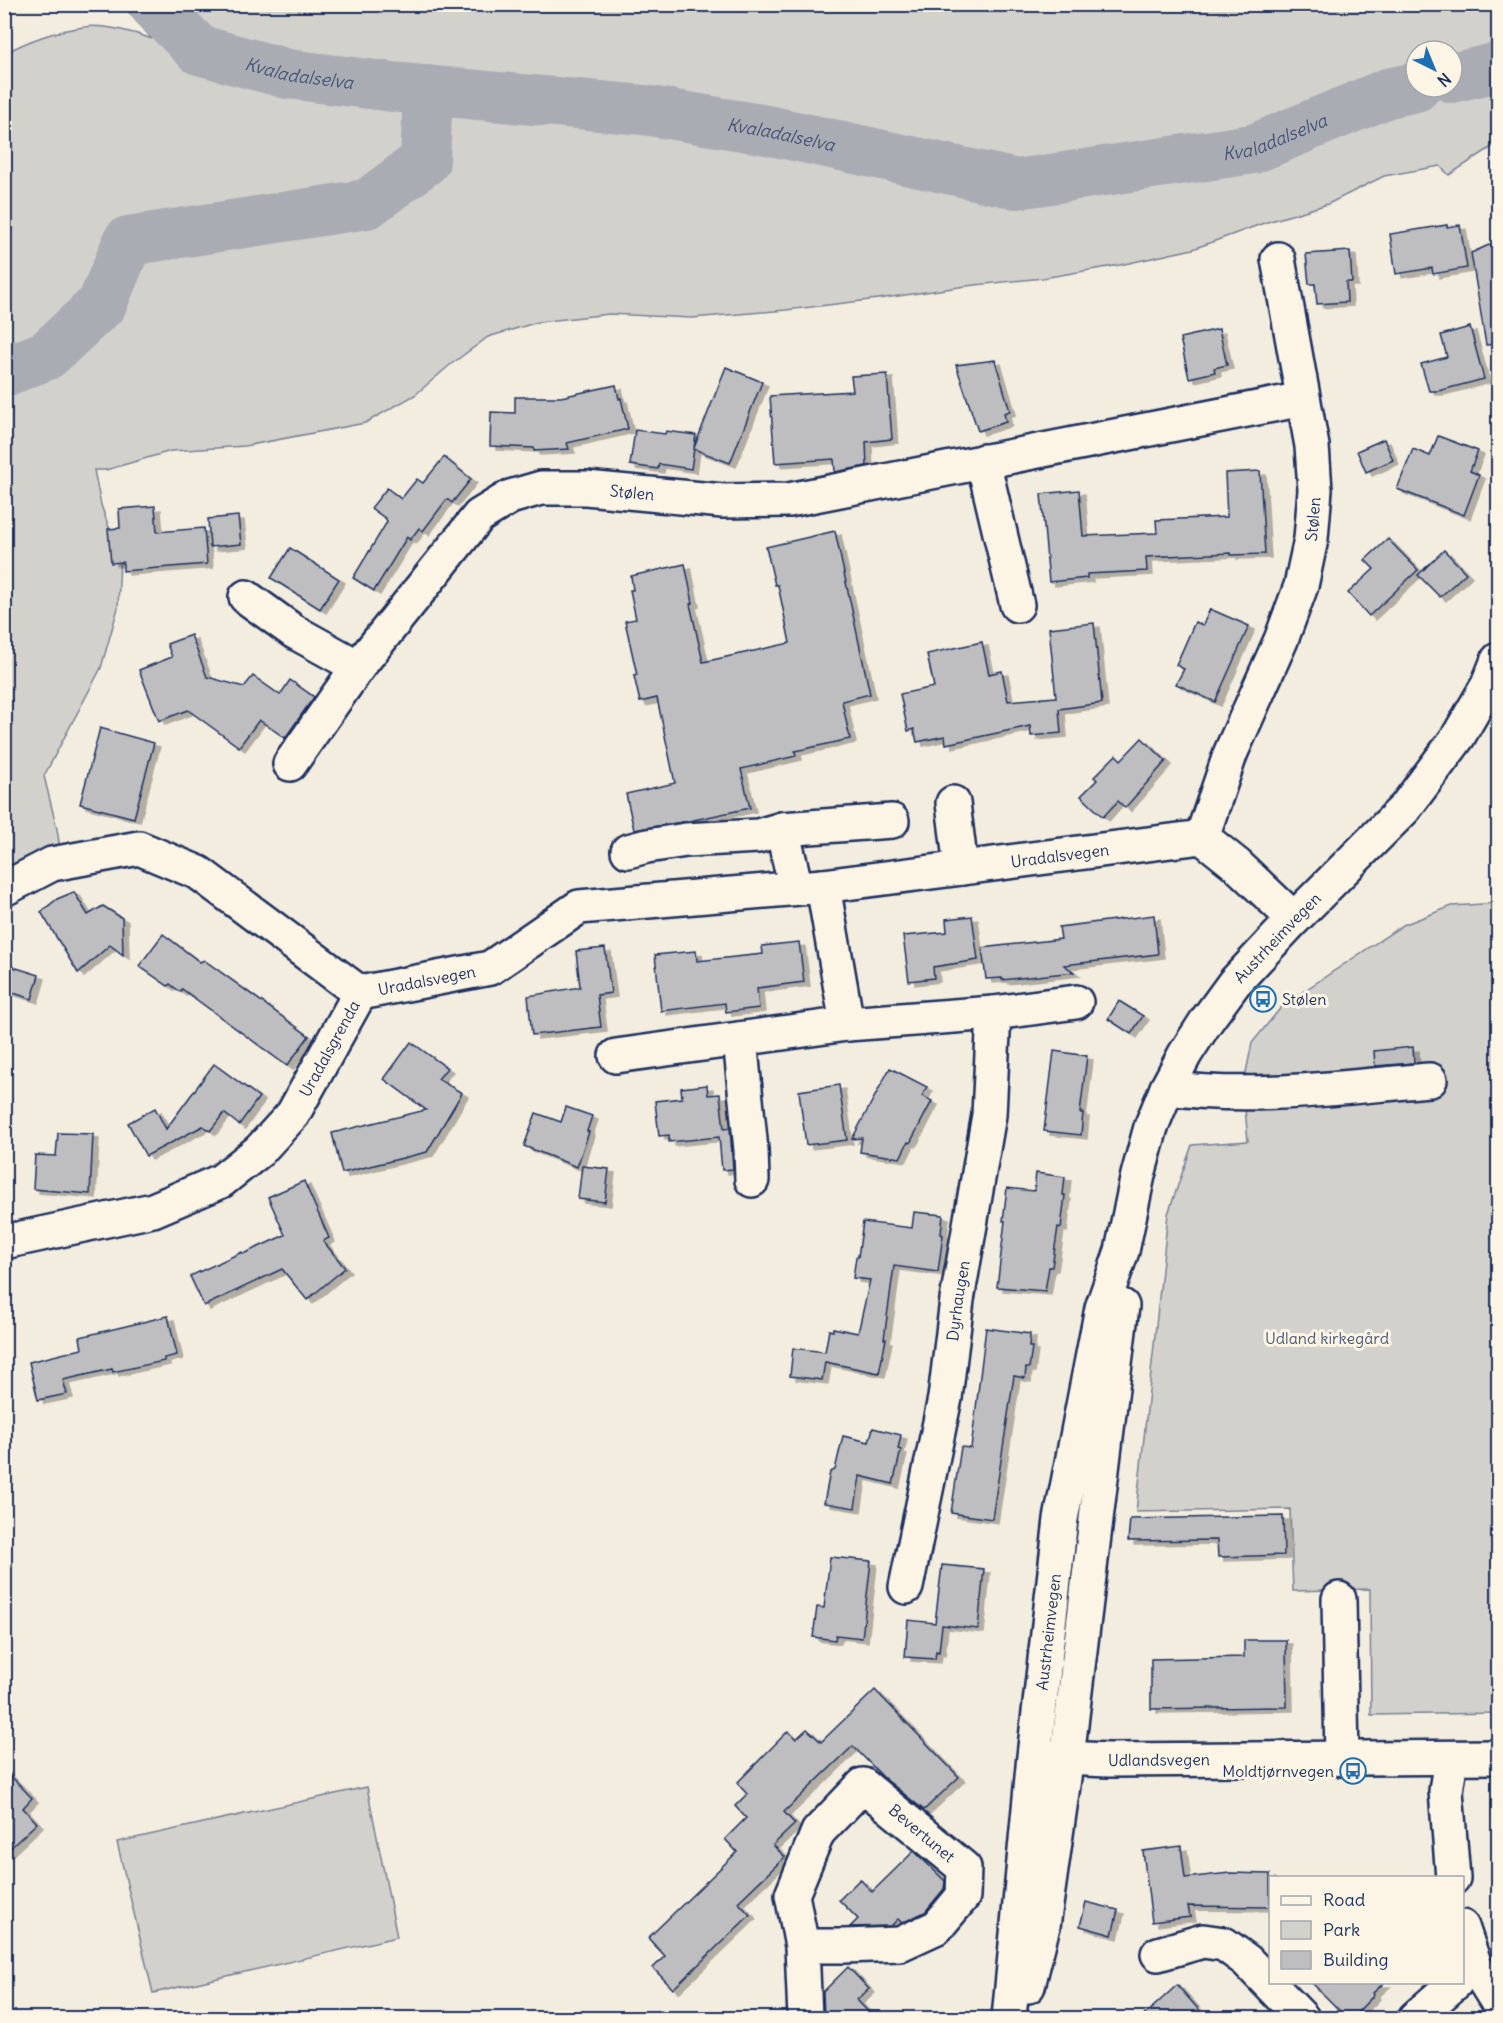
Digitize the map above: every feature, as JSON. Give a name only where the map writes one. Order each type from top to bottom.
[{"type":"street","name":"Stølen","points":[[1202,837],[1231,752],[1281,640],[1301,586],[1311,539],[1315,490],[1312,446],[1278,259]]},
{"type":"street","name":"Stølen","points":[[290,764],[358,667],[478,516],[510,497],[541,488],[586,488],[723,501],[789,500],[1303,399]]},
{"type":"street","points":[[983,461],[1017,605]]},
{"type":"street","points":[[246,597],[293,631],[358,667]]},
{"type":"street","name":"Austrheimvegen","points":[[1008,2019],[1034,1756],[1061,1519],[1101,1308],[1122,1251],[1151,1127],[1167,1088],[1190,1046],[1234,983],[1294,919],[1405,808],[1473,713],[1498,660]]},
{"type":"street","points":[[953,803],[961,868]]},
{"type":"street","points":[[628,851],[686,840],[758,836],[782,830],[892,821]]},
{"type":"street","points":[[782,830],[809,887],[847,1024]]},
{"type":"street","points":[[1202,837],[1237,865],[1294,919]]},
{"type":"street","name":"Uradalsvegen","points":[[360,993],[490,968],[579,907],[809,887],[1202,837]]},
{"type":"street","name":"Uradalsgrenda","points":[[4,889],[52,864],[139,848],[199,873],[360,993],[293,1114],[259,1150],[221,1181],[153,1210],[4,1242]]},
{"type":"street","points":[[616,1056],[847,1024],[993,1013],[1076,1002]]},
{"type":"street","name":"Dyrhaugen","points":[[906,1587],[945,1398],[957,1300],[989,1115],[993,1013]]},
{"type":"street","points":[[740,1039],[752,1180]]},
{"type":"street","points":[[1167,1088],[1204,1093],[1269,1093],[1430,1080]]},
{"type":"street","name":"Austrheimvegen","points":[[1020,2019],[1043,1926],[1067,1757],[1122,1310],[1122,1251]]},
{"type":"street","points":[[1339,1599],[1342,1759]]},
{"type":"street","name":"Udlandsvegen","points":[[1034,1756],[1109,1760],[1498,1757]]},
{"type":"street","points":[[1451,1758],[1446,1791],[1453,1876]]},
{"type":"street","name":"Bevertunet","points":[[802,1946],[900,1944],[937,1927],[963,1896],[964,1868],[863,1785],[818,1832],[792,1895],[802,1946],[805,2019]]},
{"type":"street","points":[[1158,1954],[1203,1941],[1224,1944],[1247,1961],[1302,2019]]},
{"type":"street","points":[[1464,1975],[1498,2003]]},
{"type":"street","points":[[1415,2019],[1454,1984]]},
{"type":"green space","points":[[122,4],[1498,5],[1498,143],[1449,175],[1440,166],[1384,176],[1328,204],[1264,223],[1193,249],[1120,265],[1043,278],[786,310],[692,318],[609,314],[538,322],[488,337],[415,395],[365,423],[245,446],[171,451],[106,470],[94,470],[101,505],[120,558],[118,608],[101,668],[44,776],[61,855],[5,881],[4,54],[42,37],[84,27],[118,29],[152,39]]},
{"type":"green space","name":"Udland kirkegård","points":[[1498,903],[1498,1713],[1371,1715],[1370,1589],[1293,1591],[1290,1509],[1136,1512],[1168,1214],[1192,1145],[1248,1141],[1243,1087],[1252,1043],[1283,1005],[1403,925],[1452,906]]},
{"type":"green space","points":[[367,1787],[397,1937],[153,1993],[117,1842]]},
{"type":"building","points":[[1447,225],[1447,227],[1460,225],[1467,268],[1433,274],[1432,268],[1396,274],[1390,234]]},
{"type":"building","points":[[1498,241],[1498,344],[1486,345],[1471,253]]},
{"type":"building","points":[[1350,251],[1352,282],[1346,282],[1347,302],[1317,304],[1315,284],[1309,284],[1306,254]]},
{"type":"building","points":[[1470,327],[1484,379],[1438,391],[1429,391],[1421,364],[1447,357],[1441,335]]},
{"type":"building","points":[[1219,329],[1227,365],[1214,368],[1215,372],[1189,378],[1180,338]]},
{"type":"building","points":[[995,360],[1010,411],[1004,413],[1006,422],[978,431],[956,365]]},
{"type":"building","points":[[726,367],[762,382],[730,463],[694,449],[691,469],[659,464],[658,469],[630,465],[635,430],[696,435],[694,448]]},
{"type":"building","points":[[887,374],[892,439],[866,442],[867,466],[835,472],[834,459],[775,463],[770,396],[853,391],[851,376]]},
{"type":"building","points":[[616,385],[628,429],[567,443],[569,449],[534,451],[534,448],[490,446],[491,412],[515,413],[515,397],[561,397]]},
{"type":"building","points":[[1438,436],[1478,451],[1470,471],[1479,475],[1464,515],[1397,489],[1413,449],[1430,456]]},
{"type":"building","points":[[1384,439],[1393,460],[1366,472],[1357,451]]},
{"type":"building","points":[[444,457],[471,479],[452,503],[447,499],[423,531],[419,528],[410,540],[407,537],[374,591],[353,578],[387,522],[371,508],[387,488],[401,499],[417,479],[423,483]]},
{"type":"building","points":[[1260,471],[1265,554],[1231,555],[1231,553],[1146,557],[1147,571],[1087,574],[1087,578],[1049,582],[1041,494],[1079,490],[1083,536],[1157,533],[1156,520],[1227,517],[1225,473]]},
{"type":"building","points":[[155,506],[157,532],[204,528],[207,564],[123,571],[123,562],[111,563],[108,529],[120,528],[119,509]]},
{"type":"building","points":[[238,516],[241,544],[210,547],[208,519]]},
{"type":"building","points":[[835,531],[870,694],[842,701],[850,739],[795,751],[796,756],[741,769],[750,808],[634,830],[626,794],[675,783],[657,698],[640,702],[634,676],[637,675],[625,621],[636,619],[630,590],[633,590],[631,576],[685,564],[693,603],[690,604],[703,662],[790,643],[778,585],[775,585],[766,547]]},
{"type":"building","points":[[1388,539],[1418,570],[1369,616],[1348,593],[1374,569],[1365,560]]},
{"type":"building","points":[[290,548],[339,579],[320,609],[271,578]]},
{"type":"building","points":[[1444,550],[1466,573],[1440,597],[1418,575]]},
{"type":"building","points":[[1210,609],[1249,626],[1215,702],[1176,684],[1184,669],[1176,665],[1195,622],[1203,625]]},
{"type":"building","points":[[1094,623],[1102,703],[1059,709],[1061,733],[1031,736],[1030,726],[946,744],[945,736],[917,742],[914,729],[908,731],[900,694],[934,687],[927,654],[982,642],[989,674],[1002,671],[1008,701],[1056,697],[1049,628]]},
{"type":"building","points":[[191,635],[207,677],[244,687],[253,676],[280,695],[290,680],[314,697],[285,738],[259,720],[239,747],[188,710],[159,721],[139,670],[172,657],[167,644]]},
{"type":"building","points":[[100,728],[154,743],[134,818],[80,804]]},
{"type":"building","points":[[1142,738],[1166,761],[1125,808],[1118,801],[1103,817],[1081,796],[1097,780],[1094,777],[1116,755],[1121,760]]},
{"type":"building","points":[[74,892],[88,915],[103,906],[122,918],[123,955],[110,945],[78,973],[41,912],[57,899]]},
{"type":"building","points":[[1154,915],[1158,954],[1064,965],[1074,972],[1002,980],[1002,978],[986,979],[982,948],[1061,939],[1059,927]]},
{"type":"building","points":[[972,916],[978,960],[933,967],[934,978],[909,981],[903,936],[947,932],[946,919]]},
{"type":"building","points":[[163,934],[200,962],[204,960],[309,1036],[287,1066],[182,989],[180,992],[170,984],[168,986],[139,966]]},
{"type":"building","points":[[799,942],[804,982],[757,988],[759,1008],[726,1012],[725,1003],[661,1011],[655,955],[696,951],[697,961],[763,954],[762,946]]},
{"type":"building","points":[[605,948],[611,993],[597,995],[601,1027],[532,1035],[528,996],[580,987],[576,951]]},
{"type":"building","points":[[10,966],[39,975],[32,999],[4,990]]},
{"type":"building","points":[[1119,1001],[1143,1016],[1131,1034],[1108,1019]]},
{"type":"building","points":[[411,1042],[447,1068],[438,1079],[462,1093],[427,1152],[342,1173],[332,1133],[426,1110],[384,1079]]},
{"type":"building","points":[[1413,1047],[1414,1063],[1375,1066],[1374,1051]]},
{"type":"building","points":[[1054,1051],[1087,1056],[1080,1113],[1083,1113],[1081,1135],[1044,1131]]},
{"type":"building","points":[[214,1064],[259,1097],[239,1125],[224,1113],[210,1131],[203,1126],[146,1156],[128,1123],[155,1108],[166,1129]]},
{"type":"building","points":[[890,1068],[927,1087],[922,1096],[932,1101],[900,1158],[860,1152],[862,1138],[852,1139]]},
{"type":"building","points":[[707,1085],[708,1095],[720,1094],[724,1129],[730,1128],[733,1169],[722,1170],[719,1137],[669,1142],[669,1135],[659,1136],[655,1101],[682,1098],[681,1088]]},
{"type":"building","points":[[839,1085],[847,1140],[806,1145],[799,1091]]},
{"type":"building","points":[[566,1107],[592,1116],[577,1167],[524,1146],[536,1113],[561,1122]]},
{"type":"building","points":[[58,1133],[93,1134],[90,1194],[33,1189],[35,1155],[56,1156]]},
{"type":"building","points":[[582,1166],[609,1169],[605,1202],[578,1199]]},
{"type":"building","points":[[1036,1173],[1065,1177],[1061,1228],[1058,1227],[1052,1267],[1049,1267],[1045,1291],[997,1287],[1007,1188],[1034,1191]]},
{"type":"building","points":[[304,1181],[329,1238],[323,1241],[345,1268],[307,1300],[282,1269],[204,1306],[190,1276],[285,1235],[268,1197]]},
{"type":"building","points":[[914,1212],[943,1215],[938,1272],[894,1266],[884,1339],[886,1339],[879,1373],[825,1362],[822,1380],[790,1376],[793,1348],[825,1352],[829,1330],[833,1331],[833,1328],[858,1333],[870,1280],[853,1278],[863,1222],[912,1228]]},
{"type":"building","points":[[168,1316],[177,1355],[164,1358],[164,1361],[63,1380],[67,1394],[38,1400],[29,1362],[82,1349],[80,1337]]},
{"type":"building","points":[[986,1328],[1030,1334],[1029,1347],[1032,1347],[1025,1378],[1014,1376],[992,1519],[951,1513],[961,1447],[971,1448]]},
{"type":"building","points":[[873,1428],[901,1435],[898,1449],[901,1450],[893,1484],[860,1476],[855,1508],[824,1503],[830,1472],[835,1470],[843,1436],[869,1442]]},
{"type":"building","points":[[1283,1516],[1284,1555],[1218,1557],[1217,1540],[1128,1541],[1130,1519]]},
{"type":"building","points":[[830,1557],[871,1561],[862,1638],[836,1635],[835,1640],[813,1637],[817,1607],[824,1608]]},
{"type":"building","points":[[942,1565],[984,1569],[978,1629],[942,1625],[939,1652],[936,1651],[935,1659],[905,1657],[908,1620],[935,1623]]},
{"type":"building","points":[[1244,1640],[1286,1640],[1287,1707],[1151,1709],[1151,1659],[1244,1657]]},
{"type":"building","points":[[875,1690],[959,1777],[924,1810],[883,1777],[853,1746],[784,1812],[795,1824],[773,1845],[785,1857],[738,1902],[750,1915],[673,1989],[653,1968],[665,1956],[648,1938],[737,1852],[725,1839],[746,1818],[735,1806],[747,1794],[737,1783],[788,1731],[796,1739],[807,1729],[821,1742]]},
{"type":"building","points":[[4,1769],[32,1798],[23,1808],[37,1823],[4,1854]]},
{"type":"building","points":[[1181,1846],[1185,1878],[1230,1873],[1270,1874],[1269,1907],[1188,1906],[1190,1917],[1152,1922],[1143,1851]]},
{"type":"building","points":[[914,1851],[945,1881],[944,1889],[925,1912],[902,1923],[898,1919],[891,1926],[850,1927],[858,1919],[839,1900],[860,1879],[872,1892]]},
{"type":"building","points":[[1086,1902],[1118,1910],[1112,1935],[1080,1926]]},
{"type":"building","points":[[848,1967],[869,1989],[857,2000],[875,2019],[824,2019],[823,1992]]},
{"type":"building","points":[[1313,1984],[1383,1984],[1351,2019],[1348,2019]]},
{"type":"building","points":[[1177,1985],[1207,2019],[1140,2019]]},
{"type":"waterway","name":"Kvaladalselva","points":[[153,4],[199,50],[288,74],[401,88],[644,110],[767,130],[1017,184],[1253,149],[1388,93],[1404,90]]},
{"type":"waterway","name":"Kvaladalselva","points":[[1464,75],[1498,67]]},
{"type":"waterway","points":[[4,372],[47,355],[102,304],[128,241],[367,204],[425,161],[428,90]]},
{"type":"place","name":"Stølen","points":[[1263,999]]},
{"type":"place","name":"Moldtjørnvegen","points":[[1353,1771]]}]
